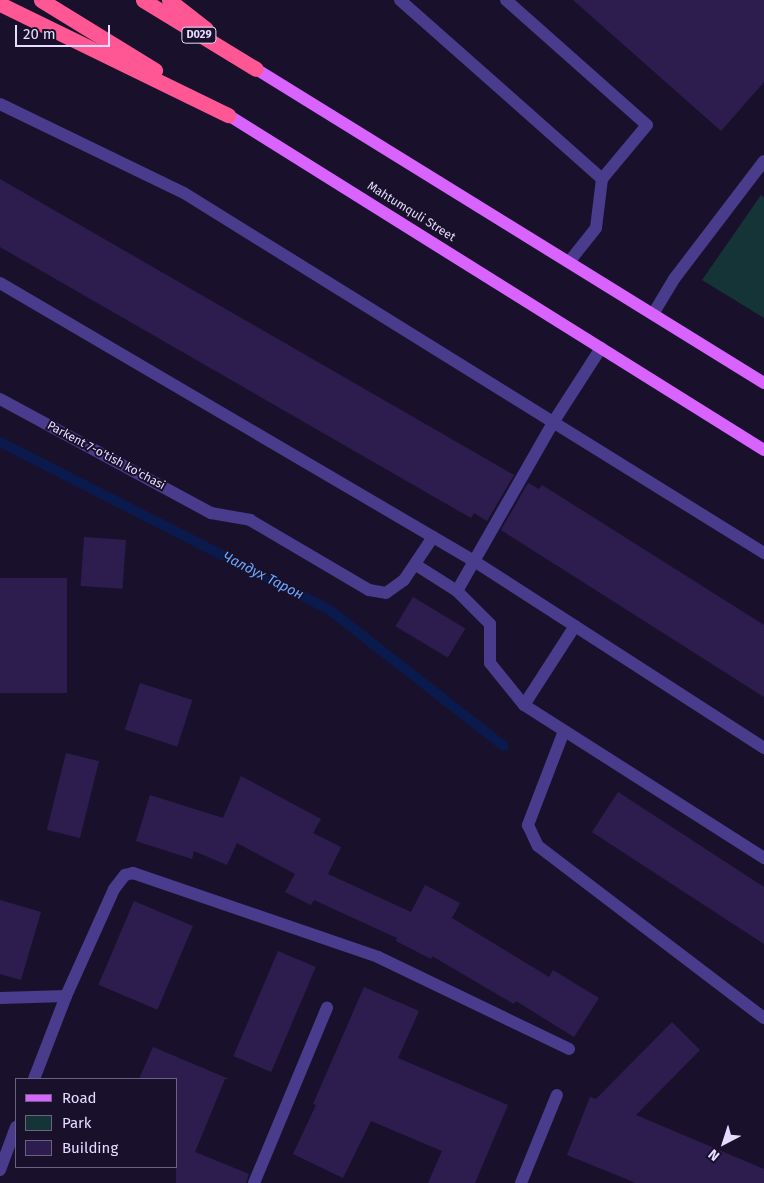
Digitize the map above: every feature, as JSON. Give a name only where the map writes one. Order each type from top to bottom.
[{"type":"highway","name":"Mahtumquli Street","points":[[41,0],[228,115]]},
{"type":"highway","name":"D029","points":[[143,0],[256,70]]},
{"type":"highway","points":[[169,0],[256,70]]},
{"type":"highway","points":[[0,4],[228,115]]},
{"type":"main road","points":[[256,70],[764,383]]},
{"type":"main road","name":"Mahtumquli Street","points":[[228,115],[764,450]]},
{"type":"street","points":[[400,0],[602,179]]},
{"type":"street","points":[[506,0],[647,125],[602,179],[596,228],[569,262]]},
{"type":"street","points":[[0,104],[184,193],[554,421],[764,554]]},
{"type":"street","points":[[653,314],[674,279],[764,161]]},
{"type":"street","points":[[0,283],[474,561],[764,748]]},
{"type":"street","points":[[457,591],[554,421],[601,348]]},
{"type":"street","name":"Parkent 7-o'tish ko'chasi","points":[[0,400],[211,513],[250,520],[369,590],[386,593],[404,580],[416,565]]},
{"type":"street","points":[[433,537],[416,565],[457,591],[490,624],[490,663],[524,705],[764,858]]},
{"type":"street","points":[[524,705],[575,626]]},
{"type":"street","points":[[564,731],[528,825],[538,846],[764,1018]]},
{"type":"street","points":[[34,1078],[66,996],[114,889],[125,875],[133,873],[378,957],[569,1049]]},
{"type":"street","points":[[0,998],[66,996]]},
{"type":"street","points":[[254,1183],[327,1008]]},
{"type":"street","points":[[521,1183],[557,1095]]},
{"type":"street","points":[[0,1170],[15,1130]]},
{"type":"green space","points":[[761,195],[764,198],[764,318],[702,280]]},
{"type":"building","points":[[573,0],[764,0],[764,82],[721,131]]},
{"type":"building","points":[[0,179],[514,475],[487,521],[474,513],[471,518],[0,247]]},
{"type":"building","points":[[528,483],[539,489],[542,485],[764,625],[764,697],[501,530]]},
{"type":"building","points":[[84,537],[126,540],[122,589],[81,586]]},
{"type":"building","points":[[0,578],[67,578],[67,693],[0,693]]},
{"type":"building","points":[[413,597],[465,628],[448,658],[395,626]]},
{"type":"building","points":[[140,683],[192,700],[177,747],[125,730]]},
{"type":"building","points":[[66,753],[99,761],[80,838],[47,830]]},
{"type":"building","points":[[241,776],[321,819],[313,833],[341,847],[328,874],[411,912],[425,885],[460,903],[452,918],[549,977],[553,970],[599,998],[574,1037],[516,1001],[514,1004],[432,956],[431,959],[396,941],[397,938],[314,900],[311,905],[285,892],[295,874],[237,843],[227,865],[194,851],[192,859],[136,841],[150,795],[223,818]]},
{"type":"building","points":[[618,792],[764,887],[764,944],[592,832]]},
{"type":"building","points":[[0,900],[41,912],[21,980],[0,974]]},
{"type":"building","points":[[134,901],[193,926],[157,1010],[98,985]]},
{"type":"building","points":[[278,951],[316,967],[271,1072],[233,1056]]},
{"type":"building","points":[[364,987],[419,1011],[398,1058],[508,1105],[475,1183],[428,1183],[442,1151],[371,1121],[343,1178],[293,1154],[316,1105],[313,1104]]},
{"type":"building","points":[[672,1022],[700,1050],[636,1115],[764,1169],[764,1183],[636,1183],[567,1155],[590,1097],[596,1099]]},
{"type":"building","points":[[153,1047],[229,1079],[225,1079],[195,1152],[249,1174],[246,1183],[176,1183],[176,1168],[178,1168],[178,1078],[139,1078]]},
{"type":"waterway","name":"Чалдух Тарон","points":[[0,442],[331,611],[504,746]]}]
